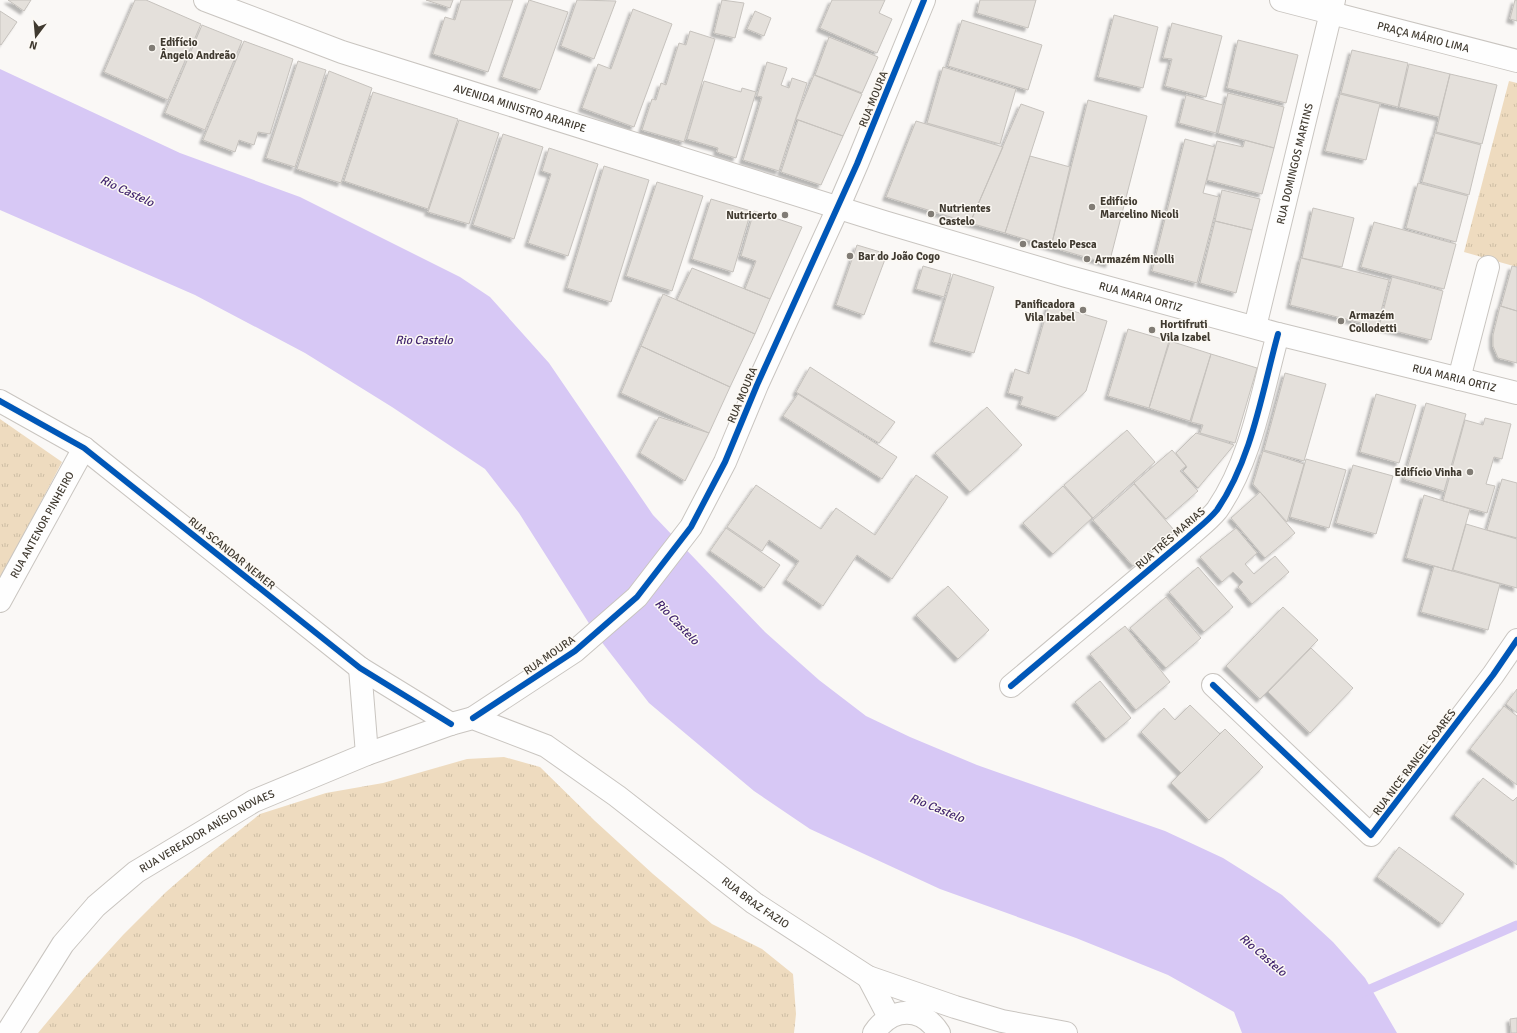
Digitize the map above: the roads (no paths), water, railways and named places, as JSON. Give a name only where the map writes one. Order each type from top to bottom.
[{"type":"street","name":"AVENIDA MINISTRO ARARIPE","points":[[205,0],[342,52],[838,208]]},
{"type":"street","name":"RUA MOURA","points":[[472,718],[575,651],[637,597],[691,527],[725,462],[757,385],[838,208],[924,0]]},
{"type":"street","name":"PRAÇA MÁRIO LIMA","points":[[1281,0],[1332,6],[1517,61]]},
{"type":"street","name":"RUA DOMINGOS MARTINS","points":[[1255,327],[1332,6]]},
{"type":"street","name":"RUA MARIA ORTIZ","points":[[838,208],[1066,276],[1278,334],[1517,393]]},
{"type":"street","points":[[1458,379],[1488,267]]},
{"type":"street","name":"RUA TRÊS MARIAS","points":[[1011,686],[1188,537],[1216,511],[1234,480],[1249,442],[1278,334]]},
{"type":"street","name":"RUA SCANDAR NEMER","points":[[0,401],[84,448],[360,668],[451,724]]},
{"type":"street","name":"RUA ANTENOR PINHEIRO","points":[[0,601],[84,448]]},
{"type":"street","name":"RUA NICE RANGEL SOARES","points":[[1213,685],[1371,835],[1493,675],[1517,640]]},
{"type":"street","points":[[360,668],[367,754]]},
{"type":"street","name":"RUA VEREADOR ANÍSIO NOVAES","points":[[7,1033],[63,944],[96,906],[136,872],[254,801],[367,754],[472,718]]},
{"type":"street","name":"RUA BRAZ FAZIO","points":[[472,718],[546,746],[617,796],[754,903],[868,977],[955,1007],[1002,1021],[1066,1033]]},
{"type":"street","points":[[868,977],[889,1017]]},
{"type":"street","points":[[874,1033],[880,1024],[889,1017],[900,1013],[911,1013],[923,1016],[936,1028],[955,1007]]},
{"type":"water","name":"Rio Castelo","points":[[0,69],[180,153],[300,197],[460,277],[490,297],[549,363],[653,515],[765,632],[819,680],[866,716],[910,737],[977,765],[1165,831],[1223,858],[1282,895],[1333,942],[1365,978],[1397,1033],[1242,1033],[1234,1012],[1168,975],[1076,938],[940,889],[810,829],[754,791],[649,703],[597,636],[519,513],[485,469],[392,407],[305,353],[195,295],[0,210]]},
{"type":"waterway","points":[[1361,993],[1517,925]]},
{"type":"place","name":"Edifício Ângelo Andreão","points":[[152,48]]},
{"type":"place","name":"Edifício Marcelino Nicoli","points":[[1092,207]]},
{"type":"place","name":"Nutrientes Castelo","points":[[931,214]]},
{"type":"place","name":"Nutricerto","points":[[785,215]]},
{"type":"place","name":"Castelo Pesca","points":[[1023,244]]},
{"type":"place","name":"Bar do João Cogo","points":[[850,256]]},
{"type":"place","name":"Armazém Nicolli","points":[[1087,259]]},
{"type":"place","name":"Panificadora Vila Izabel","points":[[1083,310]]},
{"type":"place","name":"Armazém Collodetti","points":[[1341,321]]},
{"type":"place","name":"Hortifruti Vila Izabel","points":[[1152,330]]},
{"type":"place","name":"Edifício Vinha","points":[[1470,472]]}]
